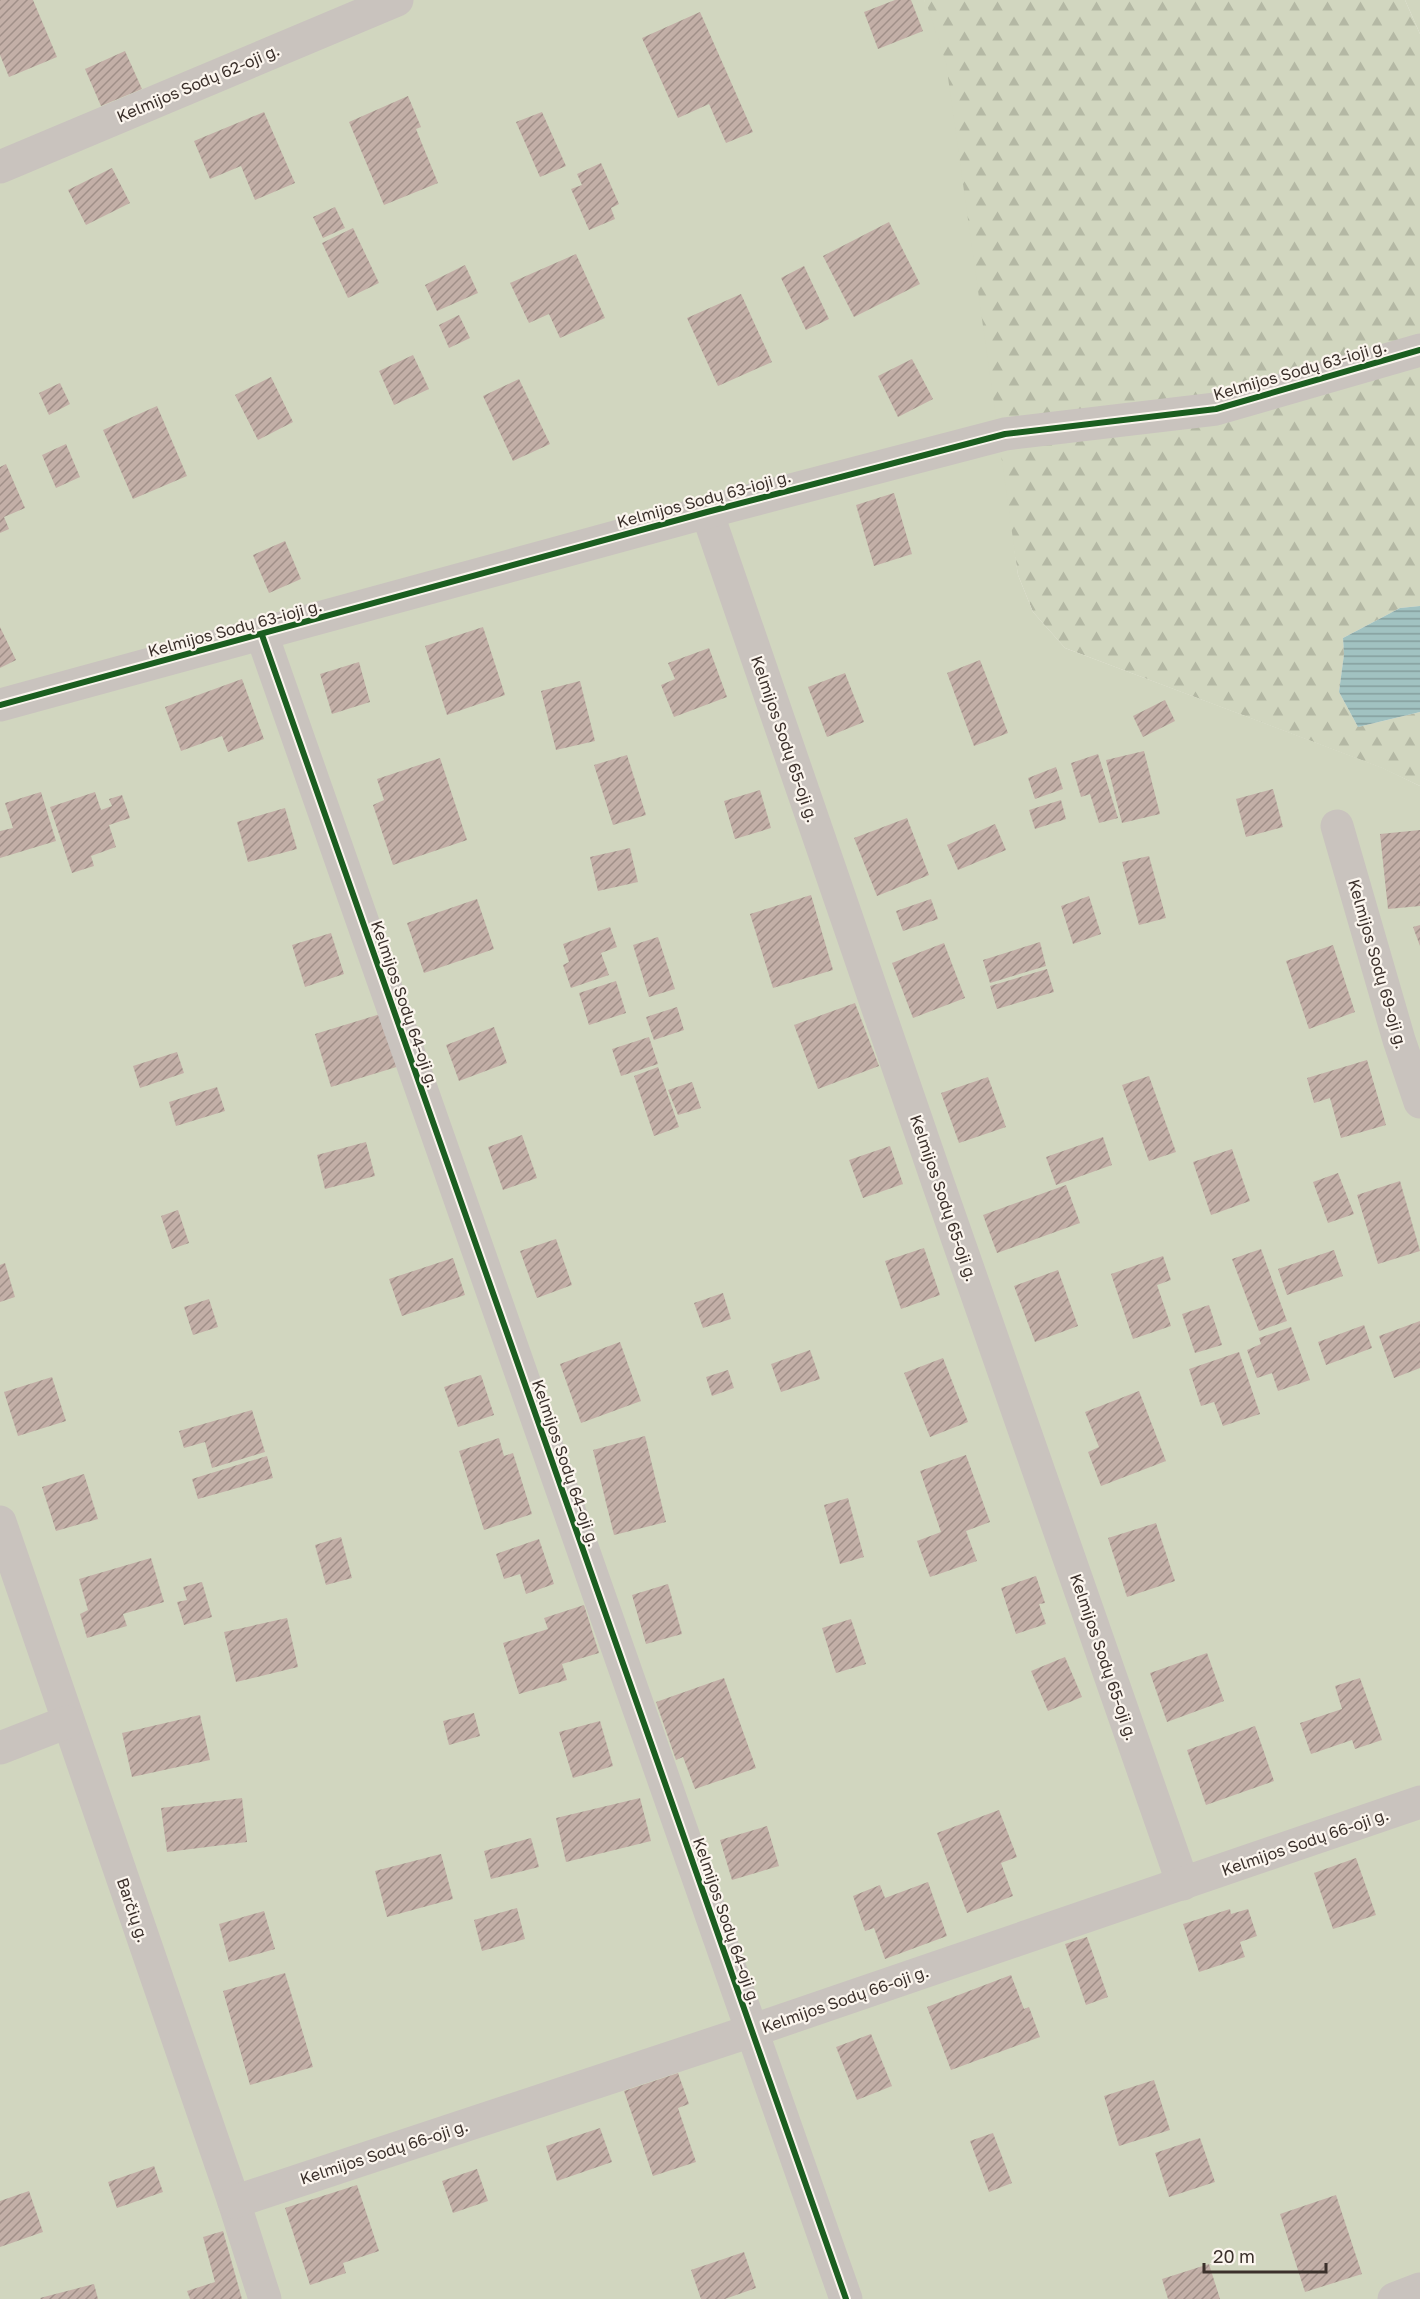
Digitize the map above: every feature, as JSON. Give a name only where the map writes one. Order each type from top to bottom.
[{"type":"street","name":"Kelmijos Sodų 62-oji g.","points":[[0,167],[397,0]]},
{"type":"street","name":"Kelmijos Sodų 63-ioji g.","points":[[0,705],[707,512],[1005,434],[1216,409],[1420,350]]},
{"type":"street","name":"Kelmijos Sodų 65-oji g.","points":[[707,512],[938,1183],[1184,1884]]},
{"type":"street","name":"Kelmijos Sodų 64-oji g.","points":[[262,635],[846,2299]]},
{"type":"street","name":"Kelmijos Sodų 69-oji g.","points":[[1337,826],[1399,1040],[1420,1102]]},
{"type":"street","name":"Barčių g.","points":[[0,1522],[234,2202],[265,2299]]},
{"type":"street","points":[[0,1748],[67,1722]]},
{"type":"street","name":"Kelmijos Sodų 66-oji g.","points":[[234,2202],[751,2031],[1420,1802]]},
{"type":"street","points":[[1394,2299],[1420,2289]]},
{"type":"green space","points":[[0,0],[924,0],[946,63],[1018,575],[1033,612],[1065,648],[1383,768],[1420,786],[1420,2299],[0,2299]]},
{"type":"green space","points":[[924,0],[1405,0],[1420,34],[1420,606],[1400,608],[1343,638],[1344,654],[1339,692],[1358,727],[1420,712],[1420,786],[1382,768],[1065,648],[1033,612],[1018,575]]},
{"type":"green space","points":[[1405,0],[1420,0],[1420,34]]},
{"type":"water","points":[[1420,606],[1420,712],[1358,727],[1339,692],[1344,654],[1343,638],[1400,608]]},
{"type":"building","points":[[0,0],[33,0],[57,57],[9,77],[0,55]]},
{"type":"building","points":[[895,0],[911,0],[923,31],[878,49],[864,12]]},
{"type":"building","points":[[700,12],[753,132],[726,143],[709,104],[678,118],[642,38]]},
{"type":"building","points":[[125,51],[142,89],[101,106],[85,69]]},
{"type":"building","points":[[408,96],[421,127],[416,129],[438,183],[384,205],[349,122]]},
{"type":"building","points":[[264,112],[295,183],[255,200],[241,166],[210,179],[194,141]]},
{"type":"building","points":[[542,112],[566,166],[540,177],[516,122]]},
{"type":"building","points":[[601,163],[619,204],[611,208],[615,219],[589,230],[571,189],[582,185],[577,174]]},
{"type":"building","points":[[112,168],[130,203],[86,225],[68,190]]},
{"type":"building","points":[[335,207],[345,228],[323,238],[313,217]]},
{"type":"building","points":[[889,222],[920,284],[854,317],[823,256]]},
{"type":"building","points":[[353,228],[379,283],[348,298],[322,243]]},
{"type":"building","points":[[576,254],[605,318],[560,338],[549,314],[529,323],[510,283]]},
{"type":"building","points":[[465,265],[478,293],[437,311],[425,285]]},
{"type":"building","points":[[804,266],[829,319],[806,330],[781,278]]},
{"type":"building","points":[[741,294],[772,362],[718,386],[687,318]]},
{"type":"building","points":[[459,315],[470,338],[449,348],[439,325]]},
{"type":"building","points":[[413,355],[429,389],[394,405],[379,371]]},
{"type":"building","points":[[912,359],[933,399],[898,417],[878,376]]},
{"type":"building","points":[[271,377],[293,422],[258,440],[235,395]]},
{"type":"building","points":[[519,379],[550,444],[513,461],[483,396]]},
{"type":"building","points":[[60,383],[70,404],[49,415],[39,393]]},
{"type":"building","points":[[157,406],[187,476],[133,499],[103,430]]},
{"type":"building","points":[[66,444],[80,477],[56,488],[42,455]]},
{"type":"building","points":[[6,464],[25,508],[4,517],[9,529],[0,533],[0,467]]},
{"type":"building","points":[[894,493],[912,554],[874,566],[856,505]]},
{"type":"building","points":[[285,541],[301,579],[269,593],[253,555]]},
{"type":"building","points":[[0,627],[16,660],[0,668]]},
{"type":"building","points":[[483,627],[505,695],[447,715],[425,646]]},
{"type":"building","points":[[709,648],[727,697],[674,717],[661,685],[675,679],[668,663]]},
{"type":"building","points":[[980,660],[1008,733],[974,746],[947,673]]},
{"type":"building","points":[[359,662],[370,702],[332,714],[320,674]]},
{"type":"building","points":[[845,673],[864,722],[827,737],[808,687]]},
{"type":"building","points":[[242,679],[264,739],[228,752],[222,736],[181,751],[165,707]]},
{"type":"building","points":[[580,681],[595,741],[556,750],[541,691]]},
{"type":"building","points":[[1165,700],[1175,721],[1143,737],[1133,716]]},
{"type":"building","points":[[1144,751],[1160,814],[1122,823],[1106,760]]},
{"type":"building","points":[[1098,754],[1118,818],[1099,823],[1090,794],[1081,797],[1071,763]]},
{"type":"building","points":[[627,755],[646,815],[613,825],[594,765]]},
{"type":"building","points":[[440,758],[467,840],[393,865],[373,805],[384,800],[377,779]]},
{"type":"building","points":[[1056,767],[1063,789],[1035,799],[1028,778]]},
{"type":"building","points":[[1273,789],[1283,827],[1246,837],[1236,799]]},
{"type":"building","points":[[760,790],[771,828],[735,839],[724,801]]},
{"type":"building","points":[[41,792],[56,841],[0,858],[0,831],[13,828],[5,803]]},
{"type":"building","points":[[95,792],[101,810],[112,806],[109,799],[122,795],[130,818],[109,825],[116,847],[91,856],[94,866],[72,873],[50,807]]},
{"type":"building","points":[[1061,800],[1066,819],[1035,829],[1029,810]]},
{"type":"building","points":[[285,808],[297,849],[248,862],[237,822]]},
{"type":"building","points":[[907,818],[929,875],[877,896],[854,838]]},
{"type":"building","points":[[995,824],[1006,850],[958,870],[947,845]]},
{"type":"building","points":[[1420,830],[1420,906],[1388,909],[1380,834]]},
{"type":"building","points":[[630,848],[638,882],[598,891],[590,857]]},
{"type":"building","points":[[1149,856],[1166,918],[1139,925],[1122,862]]},
{"type":"building","points":[[811,895],[833,970],[773,988],[750,914]]},
{"type":"building","points":[[1089,896],[1101,934],[1073,944],[1061,906]]},
{"type":"building","points":[[477,899],[494,949],[424,973],[407,923]]},
{"type":"building","points":[[931,899],[938,919],[903,931],[896,911]]},
{"type":"building","points":[[1420,925],[1420,946],[1413,927]]},
{"type":"building","points":[[610,927],[617,947],[601,953],[609,975],[571,988],[563,965],[569,962],[563,944]]},
{"type":"building","points":[[331,933],[344,974],[305,987],[292,945]]},
{"type":"building","points":[[658,937],[675,989],[649,997],[633,945]]},
{"type":"building","points":[[1040,942],[1046,966],[990,983],[983,960]]},
{"type":"building","points":[[944,943],[965,998],[913,1018],[892,963]]},
{"type":"building","points":[[1333,945],[1355,1012],[1309,1029],[1286,961]]},
{"type":"building","points":[[1047,969],[1054,992],[997,1009],[990,986]]},
{"type":"building","points":[[616,981],[626,1013],[589,1025],[579,993]]},
{"type":"building","points":[[855,1003],[879,1066],[818,1089],[794,1025]]},
{"type":"building","points":[[677,1007],[684,1030],[654,1040],[646,1017]]},
{"type":"building","points":[[387,1012],[403,1065],[331,1087],[315,1034]]},
{"type":"building","points":[[494,1027],[507,1063],[459,1081],[446,1045]]},
{"type":"building","points":[[649,1037],[658,1064],[621,1076],[612,1049]]},
{"type":"building","points":[[177,1052],[184,1073],[140,1088],[133,1066]]},
{"type":"building","points":[[1367,1060],[1386,1125],[1341,1138],[1330,1098],[1314,1103],[1307,1078]]},
{"type":"building","points":[[658,1067],[679,1127],[654,1136],[634,1076]]},
{"type":"building","points":[[1149,1076],[1176,1152],[1149,1161],[1122,1085]]},
{"type":"building","points":[[988,1077],[1006,1127],[959,1143],[941,1093]]},
{"type":"building","points":[[692,1082],[701,1108],[678,1115],[668,1090]]},
{"type":"building","points":[[217,1087],[225,1111],[176,1126],[169,1102]]},
{"type":"building","points":[[522,1135],[537,1178],[503,1190],[488,1147]]},
{"type":"building","points":[[1103,1137],[1112,1165],[1056,1185],[1046,1157]]},
{"type":"building","points":[[366,1142],[375,1176],[325,1189],[317,1155]]},
{"type":"building","points":[[890,1146],[903,1184],[863,1198],[849,1160]]},
{"type":"building","points":[[1232,1149],[1250,1201],[1211,1215],[1193,1162]]},
{"type":"building","points":[[1338,1173],[1354,1214],[1328,1223],[1313,1182]]},
{"type":"building","points":[[1400,1181],[1420,1251],[1378,1264],[1357,1195]]},
{"type":"building","points":[[1066,1185],[1080,1223],[997,1253],[983,1215]]},
{"type":"building","points":[[178,1210],[189,1243],[172,1249],[161,1216]]},
{"type":"building","points":[[556,1239],[572,1285],[537,1298],[520,1251]]},
{"type":"building","points":[[924,1248],[940,1295],[901,1309],[885,1261]]},
{"type":"building","points":[[1261,1249],[1287,1321],[1259,1331],[1232,1259]]},
{"type":"building","points":[[1334,1250],[1343,1276],[1287,1295],[1278,1269]]},
{"type":"building","points":[[1163,1256],[1171,1280],[1157,1285],[1171,1326],[1133,1339],[1111,1274]]},
{"type":"building","points":[[453,1258],[465,1295],[402,1316],[389,1279]]},
{"type":"building","points":[[5,1263],[15,1297],[0,1302],[0,1265]]},
{"type":"building","points":[[1058,1270],[1078,1326],[1035,1342],[1014,1286]]},
{"type":"building","points":[[723,1293],[731,1319],[703,1328],[694,1303]]},
{"type":"building","points":[[209,1299],[218,1327],[193,1335],[184,1307]]},
{"type":"building","points":[[1209,1305],[1222,1345],[1195,1353],[1182,1314]]},
{"type":"building","points":[[1420,1321],[1420,1368],[1394,1378],[1379,1336]]},
{"type":"building","points":[[1364,1325],[1372,1348],[1326,1365],[1318,1342]]},
{"type":"building","points":[[1291,1327],[1310,1380],[1278,1391],[1272,1373],[1257,1378],[1247,1350],[1261,1344],[1259,1338]]},
{"type":"building","points":[[620,1342],[641,1401],[581,1423],[560,1364]]},
{"type":"building","points":[[810,1350],[820,1379],[781,1392],[771,1364]]},
{"type":"building","points":[[1239,1352],[1260,1414],[1223,1426],[1214,1402],[1201,1406],[1189,1369]]},
{"type":"building","points":[[943,1358],[968,1422],[930,1437],[904,1373]]},
{"type":"building","points":[[728,1370],[734,1388],[712,1396],[706,1377]]},
{"type":"building","points":[[481,1375],[494,1415],[458,1427],[444,1387]]},
{"type":"building","points":[[52,1377],[66,1421],[18,1436],[4,1392]]},
{"type":"building","points":[[1139,1391],[1166,1461],[1101,1486],[1088,1452],[1099,1447],[1085,1412]]},
{"type":"building","points":[[252,1410],[265,1452],[212,1468],[205,1442],[184,1448],[179,1431]]},
{"type":"building","points":[[645,1436],[666,1522],[614,1535],[593,1450]]},
{"type":"building","points":[[499,1438],[504,1456],[513,1453],[532,1514],[484,1530],[459,1451]]},
{"type":"building","points":[[966,1455],[990,1522],[966,1531],[977,1561],[930,1577],[917,1541],[941,1532],[920,1471]]},
{"type":"building","points":[[267,1456],[273,1478],[198,1499],[192,1479]]},
{"type":"building","points":[[84,1474],[98,1519],[56,1531],[42,1487]]},
{"type":"building","points":[[848,1498],[864,1557],[840,1564],[824,1505]]},
{"type":"building","points":[[1156,1523],[1175,1581],[1127,1597],[1108,1538]]},
{"type":"building","points":[[341,1537],[352,1578],[326,1585],[315,1545]]},
{"type":"building","points":[[539,1539],[554,1584],[526,1594],[520,1574],[504,1579],[496,1554]]},
{"type":"building","points":[[151,1558],[164,1602],[123,1614],[127,1626],[87,1638],[80,1614],[88,1610],[79,1579]]},
{"type":"building","points":[[1036,1576],[1045,1603],[1039,1604],[1046,1624],[1016,1634],[1001,1588]]},
{"type":"building","points":[[202,1582],[212,1617],[184,1625],[177,1602],[187,1600],[183,1587]]},
{"type":"building","points":[[668,1584],[682,1634],[646,1644],[632,1595]]},
{"type":"building","points":[[584,1605],[599,1653],[562,1664],[567,1680],[519,1694],[503,1643],[548,1629],[544,1618]]},
{"type":"building","points":[[287,1618],[298,1667],[236,1682],[224,1632]]},
{"type":"building","points":[[851,1619],[866,1664],[836,1673],[822,1628]]},
{"type":"building","points":[[1207,1653],[1224,1701],[1167,1722],[1150,1673]]},
{"type":"building","points":[[1065,1657],[1082,1697],[1048,1711],[1031,1671]]},
{"type":"building","points":[[724,1678],[756,1768],[695,1789],[683,1757],[676,1760],[656,1702]]},
{"type":"building","points":[[1360,1678],[1382,1740],[1355,1749],[1352,1740],[1311,1754],[1300,1723],[1342,1709],[1335,1686]]},
{"type":"building","points":[[474,1713],[480,1736],[449,1745],[443,1721]]},
{"type":"building","points":[[200,1715],[210,1760],[132,1777],[122,1733]]},
{"type":"building","points":[[600,1721],[613,1766],[573,1778],[559,1732]]},
{"type":"building","points":[[1255,1726],[1274,1781],[1206,1805],[1187,1750]]},
{"type":"building","points":[[242,1798],[247,1842],[167,1852],[161,1808]]},
{"type":"building","points":[[640,1798],[651,1841],[566,1862],[556,1818]]},
{"type":"building","points":[[999,1810],[1017,1857],[1001,1863],[1013,1896],[967,1913],[937,1833]]},
{"type":"building","points":[[767,1826],[779,1866],[732,1880],[720,1840]]},
{"type":"building","points":[[531,1838],[539,1867],[491,1879],[484,1851]]},
{"type":"building","points":[[441,1854],[453,1899],[387,1917],[375,1871]]},
{"type":"building","points":[[1356,1858],[1376,1915],[1333,1929],[1314,1873]]},
{"type":"building","points":[[928,1882],[947,1936],[885,1959],[874,1928],[865,1931],[853,1896],[880,1885],[885,1898]]},
{"type":"building","points":[[517,1908],[525,1939],[482,1951],[474,1920]]},
{"type":"building","points":[[1230,1909],[1231,1914],[1248,1909],[1257,1936],[1240,1942],[1245,1957],[1199,1972],[1183,1924]]},
{"type":"building","points":[[264,1911],[275,1949],[229,1962],[219,1924]]},
{"type":"building","points":[[1087,1937],[1108,1997],[1086,2005],[1065,1944]]},
{"type":"building","points":[[285,1973],[313,2067],[250,2085],[223,1991]]},
{"type":"building","points":[[1011,1975],[1024,2009],[1029,2007],[1040,2037],[951,2070],[927,2007]]},
{"type":"building","points":[[871,2034],[892,2086],[857,2100],[836,2047]]},
{"type":"building","points":[[678,2073],[689,2104],[678,2108],[696,2162],[653,2176],[624,2091]]},
{"type":"building","points":[[1154,2080],[1170,2130],[1119,2146],[1104,2096]]},
{"type":"building","points":[[600,2128],[612,2162],[557,2181],[546,2146]]},
{"type":"building","points":[[993,2133],[1012,2183],[989,2192],[970,2141]]},
{"type":"building","points":[[1200,2138],[1215,2182],[1169,2197],[1155,2153]]},
{"type":"building","points":[[154,2166],[163,2192],[117,2208],[108,2182]]},
{"type":"building","points":[[477,2169],[488,2201],[453,2213],[442,2181]]},
{"type":"building","points":[[357,2185],[379,2251],[343,2263],[346,2273],[310,2285],[285,2208]]},
{"type":"building","points":[[29,2191],[43,2232],[0,2247],[0,2201]]},
{"type":"building","points":[[1336,2195],[1362,2274],[1305,2292],[1280,2214]]},
{"type":"building","points":[[223,2231],[242,2299],[190,2299],[187,2291],[215,2282],[203,2237]]},
{"type":"building","points":[[744,2252],[756,2288],[725,2299],[701,2299],[691,2270]]},
{"type":"building","points":[[1209,2264],[1220,2299],[1168,2299],[1162,2279]]},
{"type":"building","points":[[94,2284],[98,2299],[40,2298]]},
{"type":"cycle path","points":[[0,705],[707,512],[1005,434],[1216,409],[1420,350]]},
{"type":"cycle path","points":[[262,635],[846,2299]]}]
